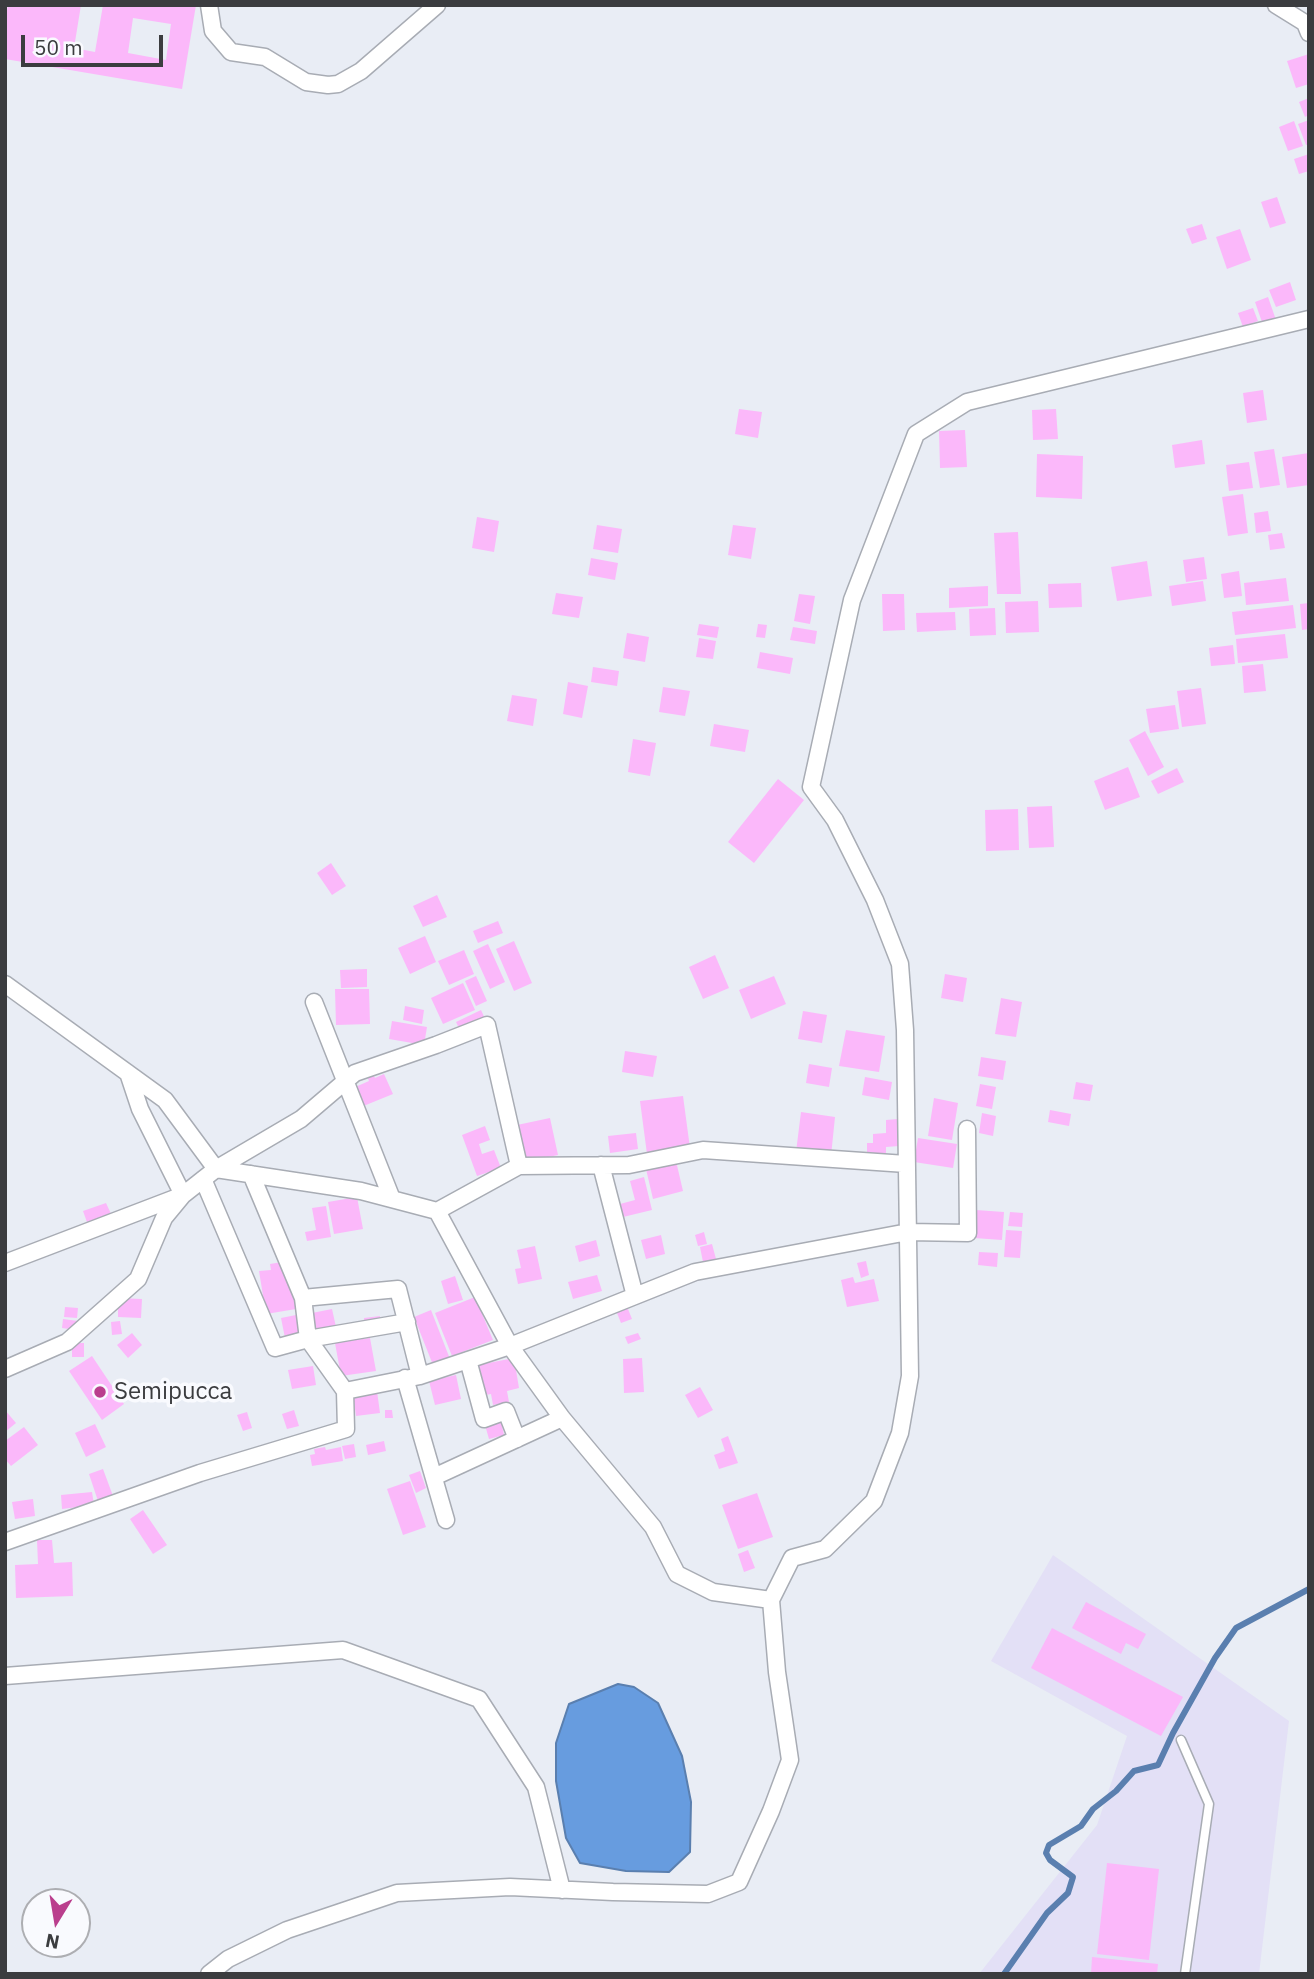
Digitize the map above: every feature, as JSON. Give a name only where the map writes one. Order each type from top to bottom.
[{"type":"street","points":[[209,5],[212,31],[231,52],[265,57],[306,82],[328,86],[360,71],[437,5]]},
{"type":"street","points":[[1276,5],[1305,23],[1309,33]]},
{"type":"street","points":[[209,1974],[228,1959],[286,1930],[397,1893],[510,1886],[708,1894],[739,1882],[771,1811],[790,1760],[777,1672],[771,1600],[792,1558],[825,1549],[874,1501],[900,1433],[910,1376],[905,1031],[900,964],[875,900],[835,820],[811,787],[852,600],[916,434],[967,402],[1309,319]]},
{"type":"street","points":[[5,984],[165,1100],[210,1174],[275,1348],[308,1339],[407,1322]]},
{"type":"street","points":[[314,1002],[392,1199]]},
{"type":"street","points":[[5,1369],[67,1342],[138,1279],[164,1218],[183,1195],[210,1174],[301,1119],[355,1073],[487,1025],[519,1166]]},
{"type":"street","points":[[128,1073],[140,1109],[183,1195]]},
{"type":"street","points":[[345,1391],[413,1377],[510,1346],[695,1272],[908,1232],[968,1233],[967,1129]]},
{"type":"street","points":[[210,1174],[251,1174],[360,1191],[437,1211],[519,1166],[629,1165],[703,1150],[906,1164]]},
{"type":"street","points":[[601,1165],[635,1296]]},
{"type":"street","points":[[5,1542],[200,1473],[346,1429],[345,1391],[308,1339],[303,1298],[251,1174]]},
{"type":"street","points":[[5,1263],[183,1195]]},
{"type":"street","points":[[437,1211],[510,1346],[562,1418],[653,1527],[677,1574],[713,1592],[771,1600]]},
{"type":"street","points":[[303,1298],[398,1289],[407,1322],[413,1377],[446,1520]]},
{"type":"street","points":[[468,1360],[484,1419],[506,1410],[517,1439]]},
{"type":"street","points":[[434,1477],[562,1418]]},
{"type":"street","points":[[5,1676],[342,1650],[479,1699],[536,1787],[562,1889]]},
{"type":"lane","points":[[1181,1740],[1209,1804],[1185,1974]]},
{"type":"shaded area","points":[[1053,1555],[1289,1721],[1259,1974],[979,1974],[1097,1825],[1127,1736],[991,1661]]},
{"type":"water","points":[[618,1684],[634,1687],[658,1703],[682,1756],[691,1802],[690,1852],[669,1872],[626,1871],[580,1863],[566,1838],[556,1781],[556,1743],[569,1704]]},
{"type":"building","points":[[8,5],[81,5],[74,48],[95,52],[103,5],[196,5],[182,89],[5,59],[5,21]],"holes":[[[133,18],[171,24],[166,60],[128,53]]]},
{"type":"building","points":[[1309,54],[1309,84],[1296,88],[1287,61]]},
{"type":"building","points":[[1309,98],[1309,115],[1305,117],[1299,102]]},
{"type":"building","points":[[1309,120],[1309,144],[1306,145],[1298,124]]},
{"type":"building","points":[[1294,121],[1303,146],[1288,151],[1279,127]]},
{"type":"building","points":[[1309,154],[1309,171],[1299,174],[1294,159]]},
{"type":"building","points":[[1277,197],[1286,223],[1270,228],[1261,202]]},
{"type":"building","points":[[1202,224],[1207,239],[1192,244],[1186,229]]},
{"type":"building","points":[[1240,229],[1251,260],[1227,269],[1216,237]]},
{"type":"building","points":[[1290,282],[1296,300],[1276,307],[1269,290]]},
{"type":"building","points":[[1268,297],[1276,320],[1263,325],[1255,302]]},
{"type":"building","points":[[1253,308],[1258,321],[1243,327],[1238,313]]},
{"type":"building","points":[[1263,390],[1267,420],[1247,423],[1243,393]]},
{"type":"building","points":[[739,409],[762,412],[758,438],[735,434]]},
{"type":"building","points":[[1056,409],[1058,439],[1033,440],[1032,410]]},
{"type":"building","points":[[965,430],[967,467],[940,468],[939,431]]},
{"type":"building","points":[[1202,440],[1205,464],[1175,468],[1172,445]]},
{"type":"building","points":[[1274,449],[1280,485],[1260,488],[1254,452]]},
{"type":"building","points":[[1309,453],[1309,485],[1287,488],[1282,457]]},
{"type":"building","points":[[1037,454],[1083,456],[1082,499],[1036,497]]},
{"type":"building","points":[[1249,462],[1253,488],[1229,491],[1226,465]]},
{"type":"building","points":[[1243,494],[1248,533],[1228,536],[1222,497]]},
{"type":"building","points":[[1268,511],[1271,531],[1256,533],[1254,513]]},
{"type":"building","points":[[477,517],[499,521],[494,552],[472,548]]},
{"type":"building","points":[[597,525],[622,529],[618,553],[593,549]]},
{"type":"building","points":[[733,525],[756,528],[751,559],[728,555]]},
{"type":"building","points":[[1018,532],[1021,594],[997,594],[994,533]]},
{"type":"building","points":[[1282,533],[1285,548],[1270,550],[1268,535]]},
{"type":"building","points":[[1204,557],[1207,579],[1186,582],[1183,560]]},
{"type":"building","points":[[591,558],[618,563],[615,580],[588,575]]},
{"type":"building","points":[[1147,561],[1152,596],[1117,601],[1111,567]]},
{"type":"building","points":[[1239,571],[1242,596],[1224,598],[1221,574]]},
{"type":"building","points":[[1286,578],[1289,601],[1246,605],[1244,583]]},
{"type":"building","points":[[1203,581],[1206,601],[1172,606],[1169,586]]},
{"type":"building","points":[[1081,583],[1082,607],[1049,608],[1048,584]]},
{"type":"building","points":[[988,586],[988,606],[949,608],[949,588]]},
{"type":"building","points":[[556,593],[583,597],[579,618],[552,614]]},
{"type":"building","points":[[799,594],[815,596],[810,624],[794,621]]},
{"type":"building","points":[[882,594],[904,594],[905,630],[883,631]]},
{"type":"building","points":[[1038,601],[1039,632],[1006,633],[1005,602]]},
{"type":"building","points":[[1309,603],[1309,629],[1302,630],[1300,604]]},
{"type":"building","points":[[1293,605],[1296,628],[1235,635],[1232,612]]},
{"type":"building","points":[[995,608],[996,635],[970,636],[969,609]]},
{"type":"building","points":[[955,612],[956,630],[917,632],[916,613]]},
{"type":"building","points":[[699,624],[719,627],[717,638],[697,635]]},
{"type":"building","points":[[758,624],[767,625],[765,638],[756,637]]},
{"type":"building","points":[[793,627],[817,631],[815,644],[790,640]]},
{"type":"building","points":[[627,633],[649,637],[645,662],[623,658]]},
{"type":"building","points":[[1285,634],[1288,658],[1238,663],[1236,639]]},
{"type":"building","points":[[699,638],[716,641],[713,659],[696,657]]},
{"type":"building","points":[[1233,645],[1235,664],[1211,666],[1209,648]]},
{"type":"building","points":[[760,652],[793,658],[790,674],[757,668]]},
{"type":"building","points":[[1263,664],[1266,691],[1244,693],[1242,666]]},
{"type":"building","points":[[593,667],[619,671],[617,686],[591,682]]},
{"type":"building","points":[[568,682],[588,686],[582,718],[563,714]]},
{"type":"building","points":[[663,687],[690,691],[685,716],[659,712]]},
{"type":"building","points":[[1201,688],[1206,724],[1182,727],[1177,691]]},
{"type":"building","points":[[512,695],[537,699],[533,726],[507,721]]},
{"type":"building","points":[[1175,705],[1179,729],[1150,733],[1146,709]]},
{"type":"building","points":[[714,724],[749,730],[745,752],[710,746]]},
{"type":"building","points":[[1145,731],[1164,767],[1148,776],[1129,740]]},
{"type":"building","points":[[633,739],[656,743],[650,776],[628,772]]},
{"type":"building","points":[[1128,767],[1140,797],[1105,810],[1094,781]]},
{"type":"building","points":[[1177,768],[1184,782],[1158,794],[1151,781]]},
{"type":"building","points":[[778,779],[804,800],[754,863],[728,842]]},
{"type":"building","points":[[1052,806],[1054,847],[1029,848],[1027,807]]},
{"type":"building","points":[[1018,809],[1019,850],[986,851],[985,810]]},
{"type":"building","points":[[331,863],[346,886],[332,895],[317,873]]},
{"type":"building","points":[[437,895],[447,917],[423,927],[413,906]]},
{"type":"building","points":[[498,921],[503,933],[478,943],[473,931]]},
{"type":"building","points":[[425,936],[436,962],[410,974],[398,948]]},
{"type":"building","points":[[514,941],[532,983],[514,991],[496,949]]},
{"type":"building","points":[[488,944],[505,982],[490,989],[473,951]]},
{"type":"building","points":[[464,950],[474,974],[449,985],[438,961]]},
{"type":"building","points":[[715,955],[729,988],[703,999],[689,967]]},
{"type":"building","points":[[367,969],[367,987],[341,988],[340,970]]},
{"type":"building","points":[[945,974],[967,978],[963,1002],[941,998]]},
{"type":"building","points":[[476,976],[487,1001],[476,1006],[465,981]]},
{"type":"building","points":[[774,976],[786,1004],[751,1019],[739,990]]},
{"type":"building","points":[[463,983],[475,1010],[443,1024],[431,998]]},
{"type":"building","points":[[335,989],[369,989],[370,1024],[336,1025]]},
{"type":"building","points":[[1001,998],[1022,1002],[1016,1037],[995,1034]]},
{"type":"building","points":[[405,1006],[424,1010],[422,1024],[403,1020]]},
{"type":"building","points":[[481,1010],[487,1023],[462,1034],[456,1022]]},
{"type":"building","points":[[803,1011],[827,1015],[822,1043],[798,1039]]},
{"type":"building","points":[[392,1021],[427,1027],[424,1045],[389,1039]]},
{"type":"building","points":[[846,1030],[885,1036],[879,1072],[839,1066]]},
{"type":"building","points":[[625,1051],[657,1056],[653,1077],[622,1072]]},
{"type":"building","points":[[981,1057],[1006,1061],[1003,1080],[978,1076]]},
{"type":"building","points":[[809,1064],[832,1068],[829,1087],[806,1083]]},
{"type":"building","points":[[372,1072],[375,1078],[384,1074],[393,1094],[361,1107],[353,1088],[369,1081],[366,1074]]},
{"type":"building","points":[[865,1077],[892,1082],[889,1100],[862,1095]]},
{"type":"building","points":[[1076,1082],[1093,1085],[1090,1101],[1073,1099]]},
{"type":"building","points":[[980,1084],[996,1087],[992,1109],[976,1106]]},
{"type":"building","points":[[683,1096],[690,1148],[647,1154],[640,1101]]},
{"type":"building","points":[[934,1098],[958,1103],[952,1140],[928,1136]]},
{"type":"building","points":[[1050,1110],[1071,1114],[1069,1126],[1048,1122]]},
{"type":"building","points":[[801,1112],[835,1117],[831,1156],[796,1152]]},
{"type":"building","points":[[982,1113],[996,1116],[993,1136],[979,1133]]},
{"type":"building","points":[[550,1118],[558,1155],[525,1162],[517,1125]]},
{"type":"building","points":[[898,1119],[899,1146],[886,1147],[886,1153],[867,1153],[867,1143],[873,1143],[873,1134],[886,1133],[886,1120]]},
{"type":"building","points":[[485,1126],[490,1140],[479,1144],[482,1154],[494,1150],[501,1168],[477,1176],[462,1135]]},
{"type":"building","points":[[636,1133],[638,1149],[610,1153],[608,1136]]},
{"type":"building","points":[[918,1138],[957,1144],[953,1168],[914,1162]]},
{"type":"building","points":[[676,1161],[683,1191],[653,1199],[646,1169]]},
{"type":"building","points":[[644,1177],[652,1210],[623,1217],[620,1204],[635,1200],[630,1181]]},
{"type":"building","points":[[357,1197],[363,1229],[334,1234],[328,1202]]},
{"type":"building","points":[[106,1203],[112,1216],[88,1225],[83,1211]]},
{"type":"building","points":[[326,1206],[331,1237],[307,1241],[305,1232],[316,1230],[312,1208]]},
{"type":"building","points":[[976,1210],[1004,1212],[1002,1240],[974,1238]]},
{"type":"building","points":[[1010,1212],[1023,1213],[1022,1227],[1008,1226]]},
{"type":"building","points":[[1006,1230],[1022,1231],[1020,1258],[1004,1257]]},
{"type":"building","points":[[704,1232],[707,1244],[698,1246],[695,1235]]},
{"type":"building","points":[[661,1235],[665,1254],[646,1259],[641,1240]]},
{"type":"building","points":[[596,1240],[600,1256],[579,1262],[575,1246]]},
{"type":"building","points":[[712,1244],[716,1259],[703,1262],[700,1247]]},
{"type":"building","points":[[535,1246],[542,1279],[518,1284],[515,1269],[521,1268],[517,1250]]},
{"type":"building","points":[[979,1252],[998,1253],[997,1267],[978,1265]]},
{"type":"building","points":[[866,1261],[869,1275],[861,1278],[857,1263]]},
{"type":"building","points":[[282,1262],[289,1267],[296,1309],[266,1314],[259,1271],[271,1270],[270,1264]]},
{"type":"building","points":[[597,1275],[602,1291],[573,1299],[568,1282]]},
{"type":"building","points":[[455,1276],[463,1300],[448,1304],[441,1281]]},
{"type":"building","points":[[853,1277],[855,1283],[874,1279],[879,1301],[847,1307],[841,1280]]},
{"type":"building","points":[[475,1297],[493,1340],[452,1356],[435,1313]]},
{"type":"building","points":[[118,1298],[142,1299],[141,1318],[118,1317]]},
{"type":"building","points":[[626,1304],[632,1319],[621,1323],[615,1308]]},
{"type":"building","points":[[65,1307],[78,1308],[77,1318],[64,1317]]},
{"type":"building","points":[[332,1309],[336,1327],[310,1332],[307,1314]]},
{"type":"building","points":[[431,1310],[450,1359],[433,1365],[414,1317]]},
{"type":"building","points":[[301,1314],[305,1334],[285,1338],[281,1318]]},
{"type":"building","points":[[380,1316],[381,1326],[365,1328],[364,1318]]},
{"type":"building","points":[[63,1319],[78,1321],[76,1330],[62,1328]]},
{"type":"building","points":[[120,1321],[122,1334],[112,1335],[111,1322]]},
{"type":"building","name":"Semipucca","points":[[132,1333],[142,1345],[128,1358],[117,1345]]},
{"type":"building","points":[[353,1333],[354,1340],[370,1338],[376,1371],[341,1376],[335,1343],[345,1341],[344,1335]]},
{"type":"building","points":[[638,1333],[641,1339],[628,1344],[625,1337]]},
{"type":"building","points":[[72,1343],[84,1343],[84,1357],[72,1357]]},
{"type":"building","name":"Semipucca","points":[[92,1356],[124,1404],[102,1420],[69,1371]]},
{"type":"building","points":[[514,1358],[519,1388],[507,1391],[509,1402],[493,1405],[491,1394],[479,1396],[473,1366]]},
{"type":"building","points":[[642,1358],[644,1392],[624,1393],[623,1359]]},
{"type":"building","points":[[313,1366],[316,1385],[292,1389],[288,1370]]},
{"type":"building","points":[[456,1375],[461,1399],[435,1405],[429,1381]]},
{"type":"building","points":[[700,1387],[713,1410],[698,1418],[685,1395]]},
{"type":"building","points":[[377,1391],[380,1413],[356,1416],[353,1394]]},
{"type":"building","points":[[5,1410],[16,1423],[5,1432]]},
{"type":"building","points":[[294,1410],[299,1426],[287,1429],[282,1414]]},
{"type":"building","points":[[385,1410],[392,1410],[393,1418],[385,1418]]},
{"type":"building","points":[[247,1412],[252,1428],[243,1431],[237,1415]]},
{"type":"building","points":[[501,1421],[504,1435],[489,1439],[485,1425]]},
{"type":"building","points":[[95,1424],[106,1447],[86,1457],[75,1433]]},
{"type":"building","points":[[24,1427],[38,1445],[11,1466],[5,1459],[5,1441]]},
{"type":"building","points":[[728,1436],[738,1463],[719,1469],[714,1455],[725,1451],[721,1439]]},
{"type":"building","points":[[384,1441],[386,1451],[368,1455],[366,1445]]},
{"type":"building","points":[[354,1444],[356,1457],[345,1459],[342,1446]]},
{"type":"building","points":[[325,1447],[326,1450],[341,1447],[343,1461],[312,1466],[310,1455],[315,1454],[314,1449]]},
{"type":"building","points":[[103,1469],[113,1496],[98,1501],[89,1474]]},
{"type":"building","points":[[420,1471],[426,1488],[416,1493],[409,1475]]},
{"type":"building","points":[[410,1481],[426,1527],[403,1535],[387,1489]]},
{"type":"building","points":[[92,1492],[94,1505],[62,1509],[61,1495]]},
{"type":"building","points":[[757,1493],[773,1537],[738,1549],[722,1505]]},
{"type":"building","points":[[33,1499],[35,1516],[15,1519],[12,1502]]},
{"type":"building","points":[[143,1510],[167,1545],[153,1554],[130,1519]]},
{"type":"building","points":[[37,1540],[52,1540],[54,1563],[72,1562],[73,1596],[16,1598],[15,1565],[38,1564]]},
{"type":"building","points":[[748,1550],[755,1568],[744,1572],[738,1554]]},
{"type":"building","points":[[1086,1602],[1146,1634],[1138,1649],[1126,1643],[1121,1654],[1072,1628]]},
{"type":"building","points":[[1052,1628],[1183,1697],[1161,1736],[1031,1668]]},
{"type":"building","points":[[1107,1863],[1159,1869],[1149,1960],[1097,1954]]},
{"type":"building","points":[[1092,1957],[1158,1964],[1157,1974],[1091,1974]]},
{"type":"waterway","points":[[1004,1974],[1047,1913],[1068,1893],[1073,1877],[1050,1860],[1046,1853],[1049,1845],[1081,1826],[1093,1809],[1116,1791],[1134,1771],[1158,1765],[1215,1658],[1236,1628],[1309,1589]]},
{"type":"place","name":"Semipucca","points":[[100,1392]]}]
